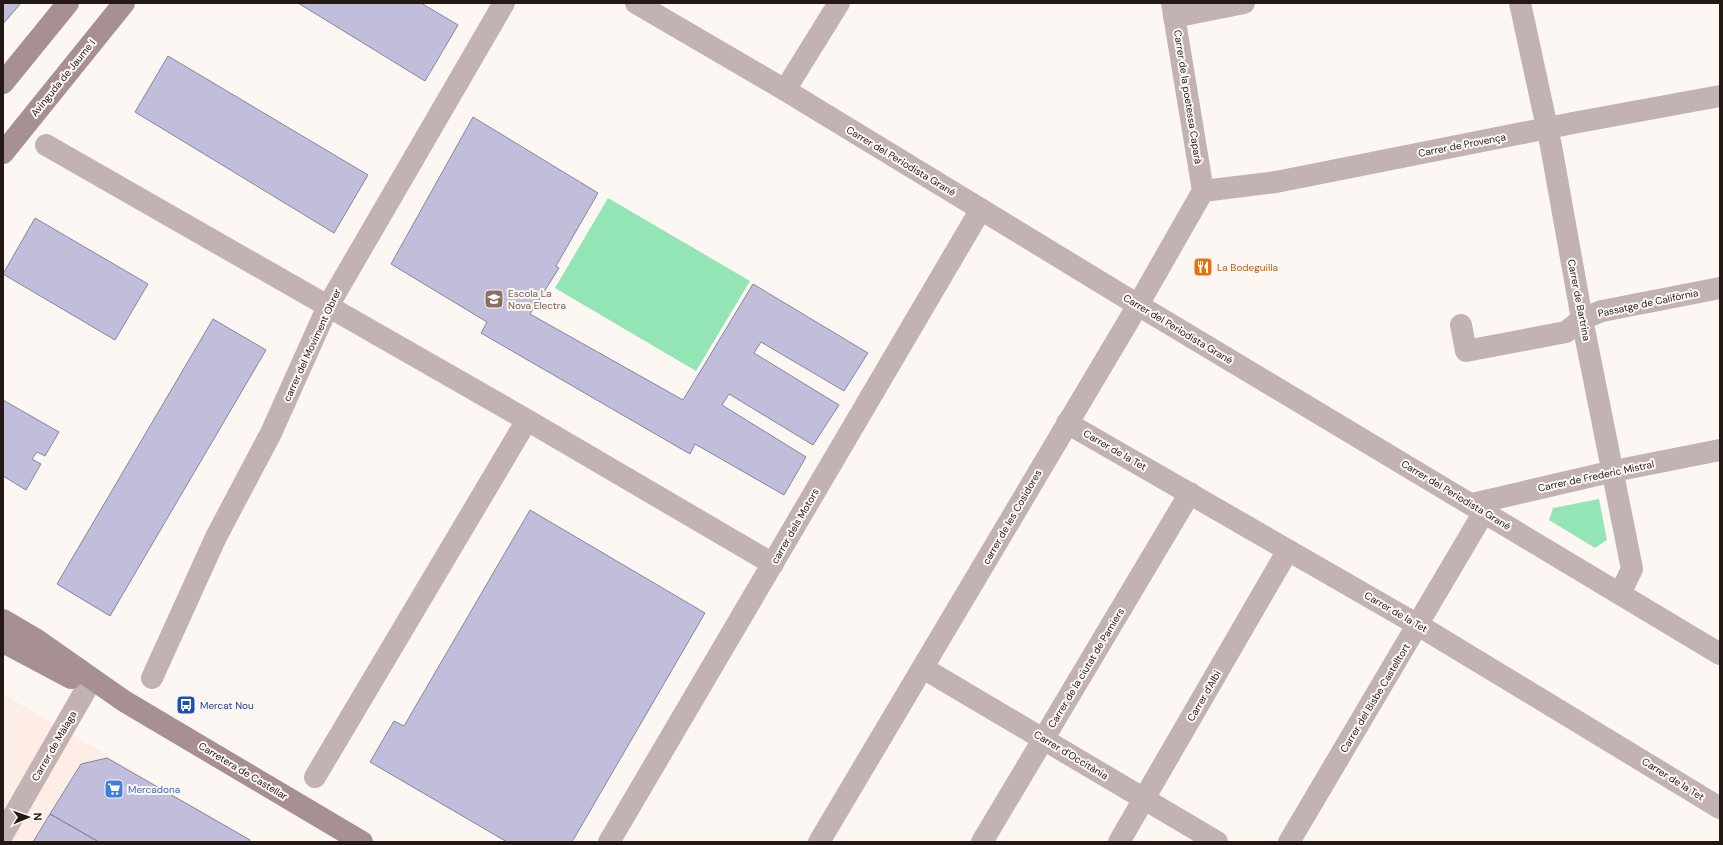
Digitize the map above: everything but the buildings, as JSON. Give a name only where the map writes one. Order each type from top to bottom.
[{"type":"street","points":[[3,84],[68,3]]},
{"type":"street","name":"Avinguda de Jaume I","points":[[4,153],[124,3]]},
{"type":"street","name":"carrer del Moviment Obrer","points":[[152,678],[216,537],[271,432],[328,306],[504,3]]},
{"type":"street","name":"Carrer del Periodista Grané","points":[[636,3],[785,90],[1138,305],[1720,654]]},
{"type":"street","points":[[785,90],[839,3]]},
{"type":"street","points":[[1173,10],[1244,3]]},
{"type":"street","name":"Carrer de Bartrina","points":[[1520,3],[1547,128],[1582,319],[1614,471],[1632,569],[1620,594]]},
{"type":"street","name":"Carrer de la poetessa Caparà","points":[[1173,10],[1203,191]]},
{"type":"street","name":"Carrer de Provença","points":[[1203,191],[1276,182],[1547,128],[1720,96]]},
{"type":"street","points":[[46,145],[527,420],[773,564]]},
{"type":"street","name":"carrer de les Cosidores","points":[[819,842],[1138,305],[1203,191]]},
{"type":"street","name":"carrer dels Motors","points":[[609,842],[981,209]]},
{"type":"street","name":"Passatge de Califòrnia","points":[[1461,325],[1466,351],[1566,332],[1582,319],[1602,310],[1720,288]]},
{"type":"street","points":[[315,777],[527,420]]},
{"type":"street","name":"Carrer de la Tet","points":[[1067,423],[1418,624],[1720,808]]},
{"type":"street","name":"Carrer de Frederic Mistral","points":[[1478,508],[1614,471],[1720,450]]},
{"type":"street","name":"Carrer de la ciutat de Pamiers","points":[[982,842],[1190,493]]},
{"type":"street","name":"Carrer del Bisbe Castelltort","points":[[1289,842],[1418,624],[1478,508]]},
{"type":"street","name":"Carrer d'Albi","points":[[1119,842],[1288,550]]},
{"type":"street","name":"Carretera de Castellar","points":[[3,620],[37,640],[90,682]]},
{"type":"street","name":"Carretera de Castellar","points":[[3,642],[90,682],[362,842]]},
{"type":"street","name":"Carrer d'Occitània","points":[[923,668],[1218,842]]},
{"type":"street","name":"Carrer de Màlaga","points":[[3,834],[90,682]]},
{"type":"shaded area","points":[[3,694],[255,842],[3,842]]},
{"type":"green space","points":[[608,198],[750,281],[696,371],[555,288]]},
{"type":"green space","points":[[1599,499],[1607,540],[1595,548],[1549,520],[1553,508]]},
{"type":"place","name":"La Bodeguilla","points":[[1203,267]]},
{"type":"place","name":"Escola La Nova Electra","points":[[494,299]]},
{"type":"place","name":"Mercat Nou","points":[[186,705]]},
{"type":"place","name":"Mercadona","points":[[114,789]]}]
